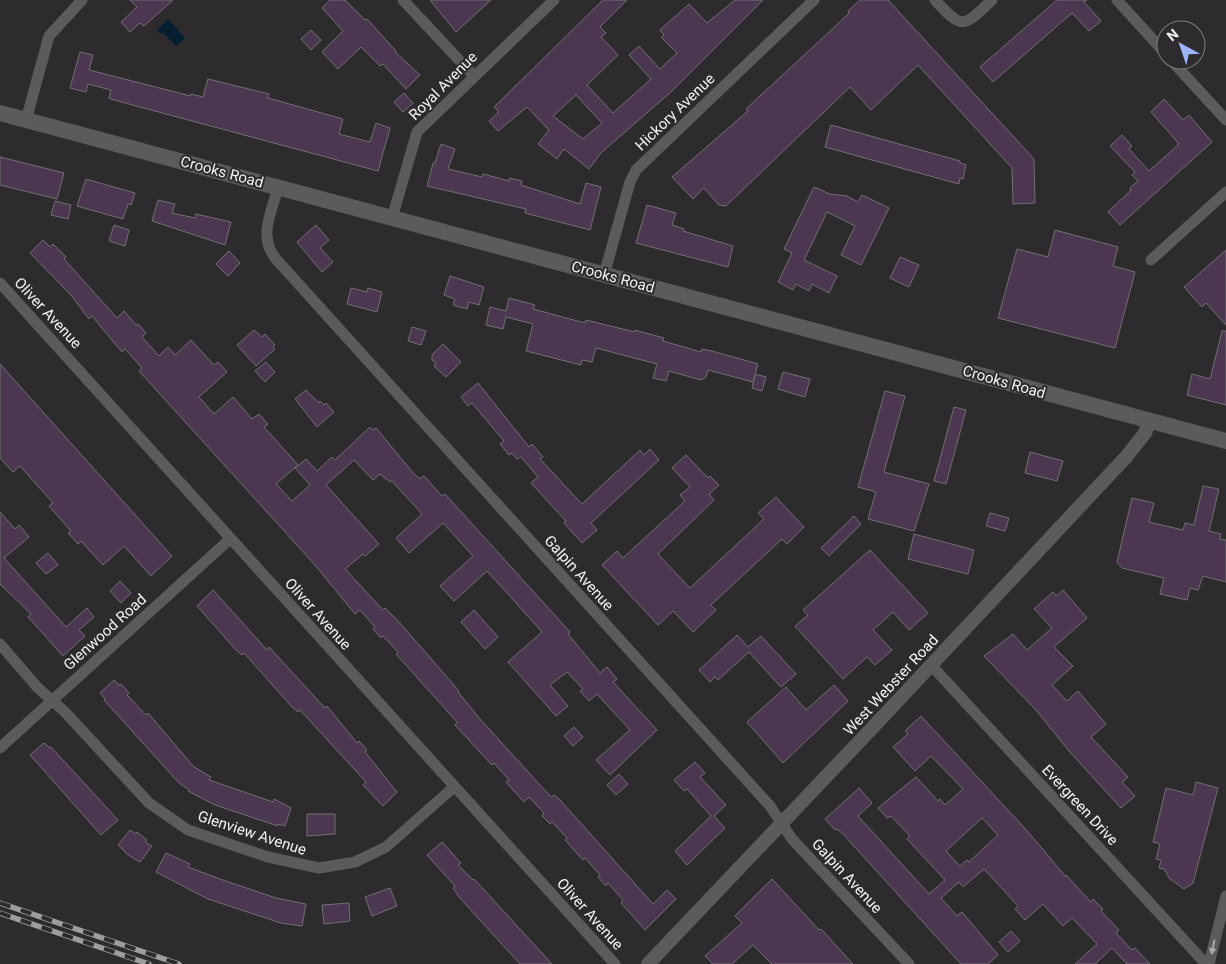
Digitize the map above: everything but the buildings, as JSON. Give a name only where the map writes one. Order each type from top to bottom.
[{"type":"main road","name":"Crooks Road","points":[[0,113],[1149,422],[1226,441]]},
{"type":"street","points":[[26,120],[49,36],[82,0]]},
{"type":"street","points":[[403,0],[474,76]]},
{"type":"street","name":"Royal Avenue","points":[[392,218],[417,132],[554,0]]},
{"type":"street","name":"Hickory Avenue","points":[[604,275],[630,182],[636,170],[814,0]]},
{"type":"street","points":[[935,0],[952,19],[958,22],[969,21],[992,0]]},
{"type":"street","points":[[1117,0],[1156,43]]},
{"type":"street","points":[[1180,70],[1226,120]]},
{"type":"street","name":"Galpin Avenue","points":[[278,188],[266,232],[266,240],[271,253],[757,792],[792,839],[909,964]]},
{"type":"street","points":[[1151,260],[1226,192]]},
{"type":"street","name":"Oliver Avenue","points":[[0,283],[616,964]]},
{"type":"street","name":"West Webster Road","points":[[648,964],[932,665],[1139,442],[1149,422]]},
{"type":"street","name":"Glenwood Road","points":[[0,748],[230,539]]},
{"type":"street","name":"Glenview Avenue","points":[[0,644],[136,790],[188,830],[206,836],[302,866],[318,868],[341,866],[370,856],[399,837],[454,787]]},
{"type":"street","name":"Evergreen Drive","points":[[932,665],[1208,964]]},
{"type":"street","points":[[1208,964],[1226,896]]},
{"type":"water","points":[[168,19],[185,38],[176,46],[163,33],[157,30]]},
{"type":"railway","points":[[0,903],[179,964]]},
{"type":"railway","points":[[0,913],[149,964]]}]
